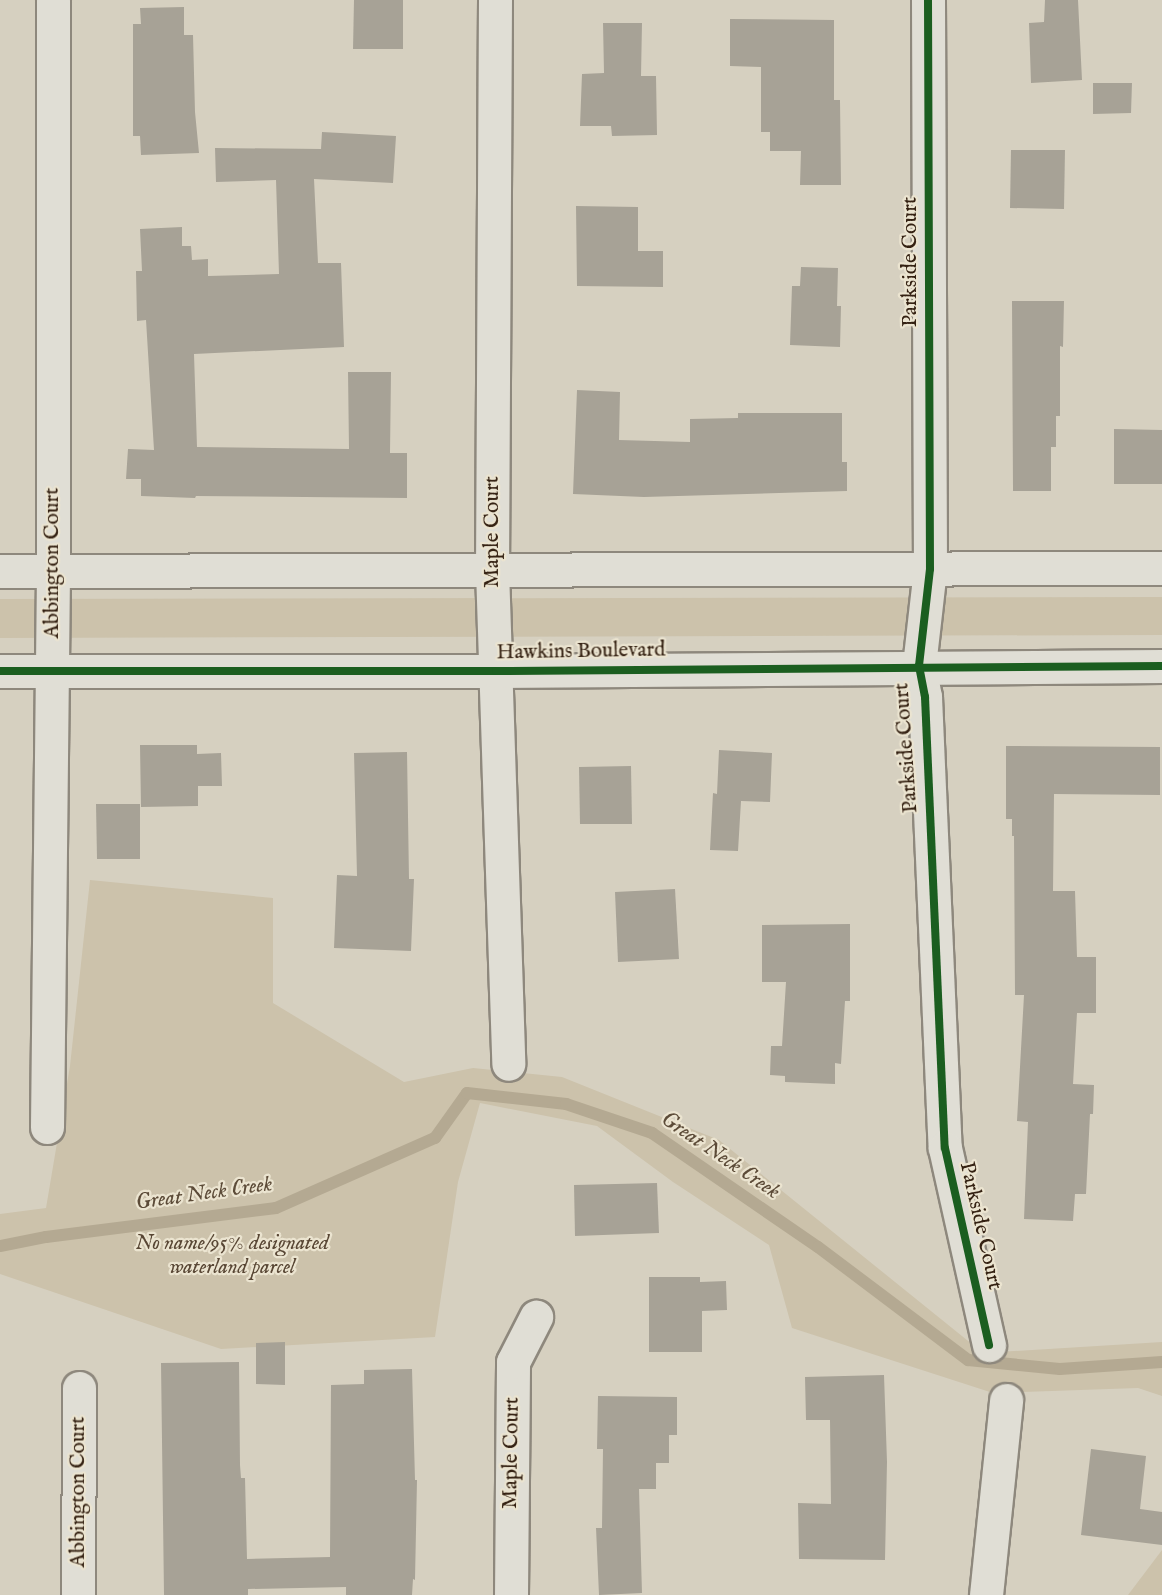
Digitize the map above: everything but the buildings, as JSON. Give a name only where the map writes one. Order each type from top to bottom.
[{"type":"street","name":"Abbington Court","points":[[47,1126],[53,571],[53,0]]},
{"type":"street","name":"Maple Court","points":[[495,0],[492,570],[508,1064]]},
{"type":"street","name":"Parkside Court","points":[[928,0],[930,569],[919,666],[925,697],[945,1148],[988,1345]]},
{"type":"street","points":[[0,571],[1162,568]]},
{"type":"street","name":"Hawkins Boulevard","points":[[0,671],[496,671],[919,666],[1162,666]]},
{"type":"street","name":"Maple Court","points":[[510,1595],[513,1362],[536,1317]]},
{"type":"street","name":"Abbington Court","points":[[78,1595],[79,1388]]},
{"type":"street","points":[[986,1595],[1006,1400]]},
{"type":"green space","points":[[1162,597],[1162,635],[0,638],[0,599]]},
{"type":"green space","name":"No name/95% designated waterland parcel","points":[[90,880],[273,898],[273,1003],[404,1082],[473,1068],[562,1077],[719,1140],[983,1353],[1162,1342],[1162,1396],[1138,1388],[993,1393],[792,1328],[769,1245],[673,1182],[597,1126],[480,1103],[458,1182],[435,1337],[221,1349],[0,1274],[0,1214],[46,1208],[70,1066]]},
{"type":"green space","points":[[1162,1550],[1162,1595],[1128,1595]]},
{"type":"waterway","name":"Great Neck Creek","points":[[0,1246],[46,1237],[276,1208],[435,1138],[467,1093],[566,1104],[652,1133],[818,1247],[968,1360],[1060,1369],[1162,1362]]},
{"type":"cycle path","points":[[928,0],[930,569],[919,666],[925,697],[945,1148],[989,1345]]},
{"type":"cycle path","points":[[0,671],[496,671],[1162,666]]}]
